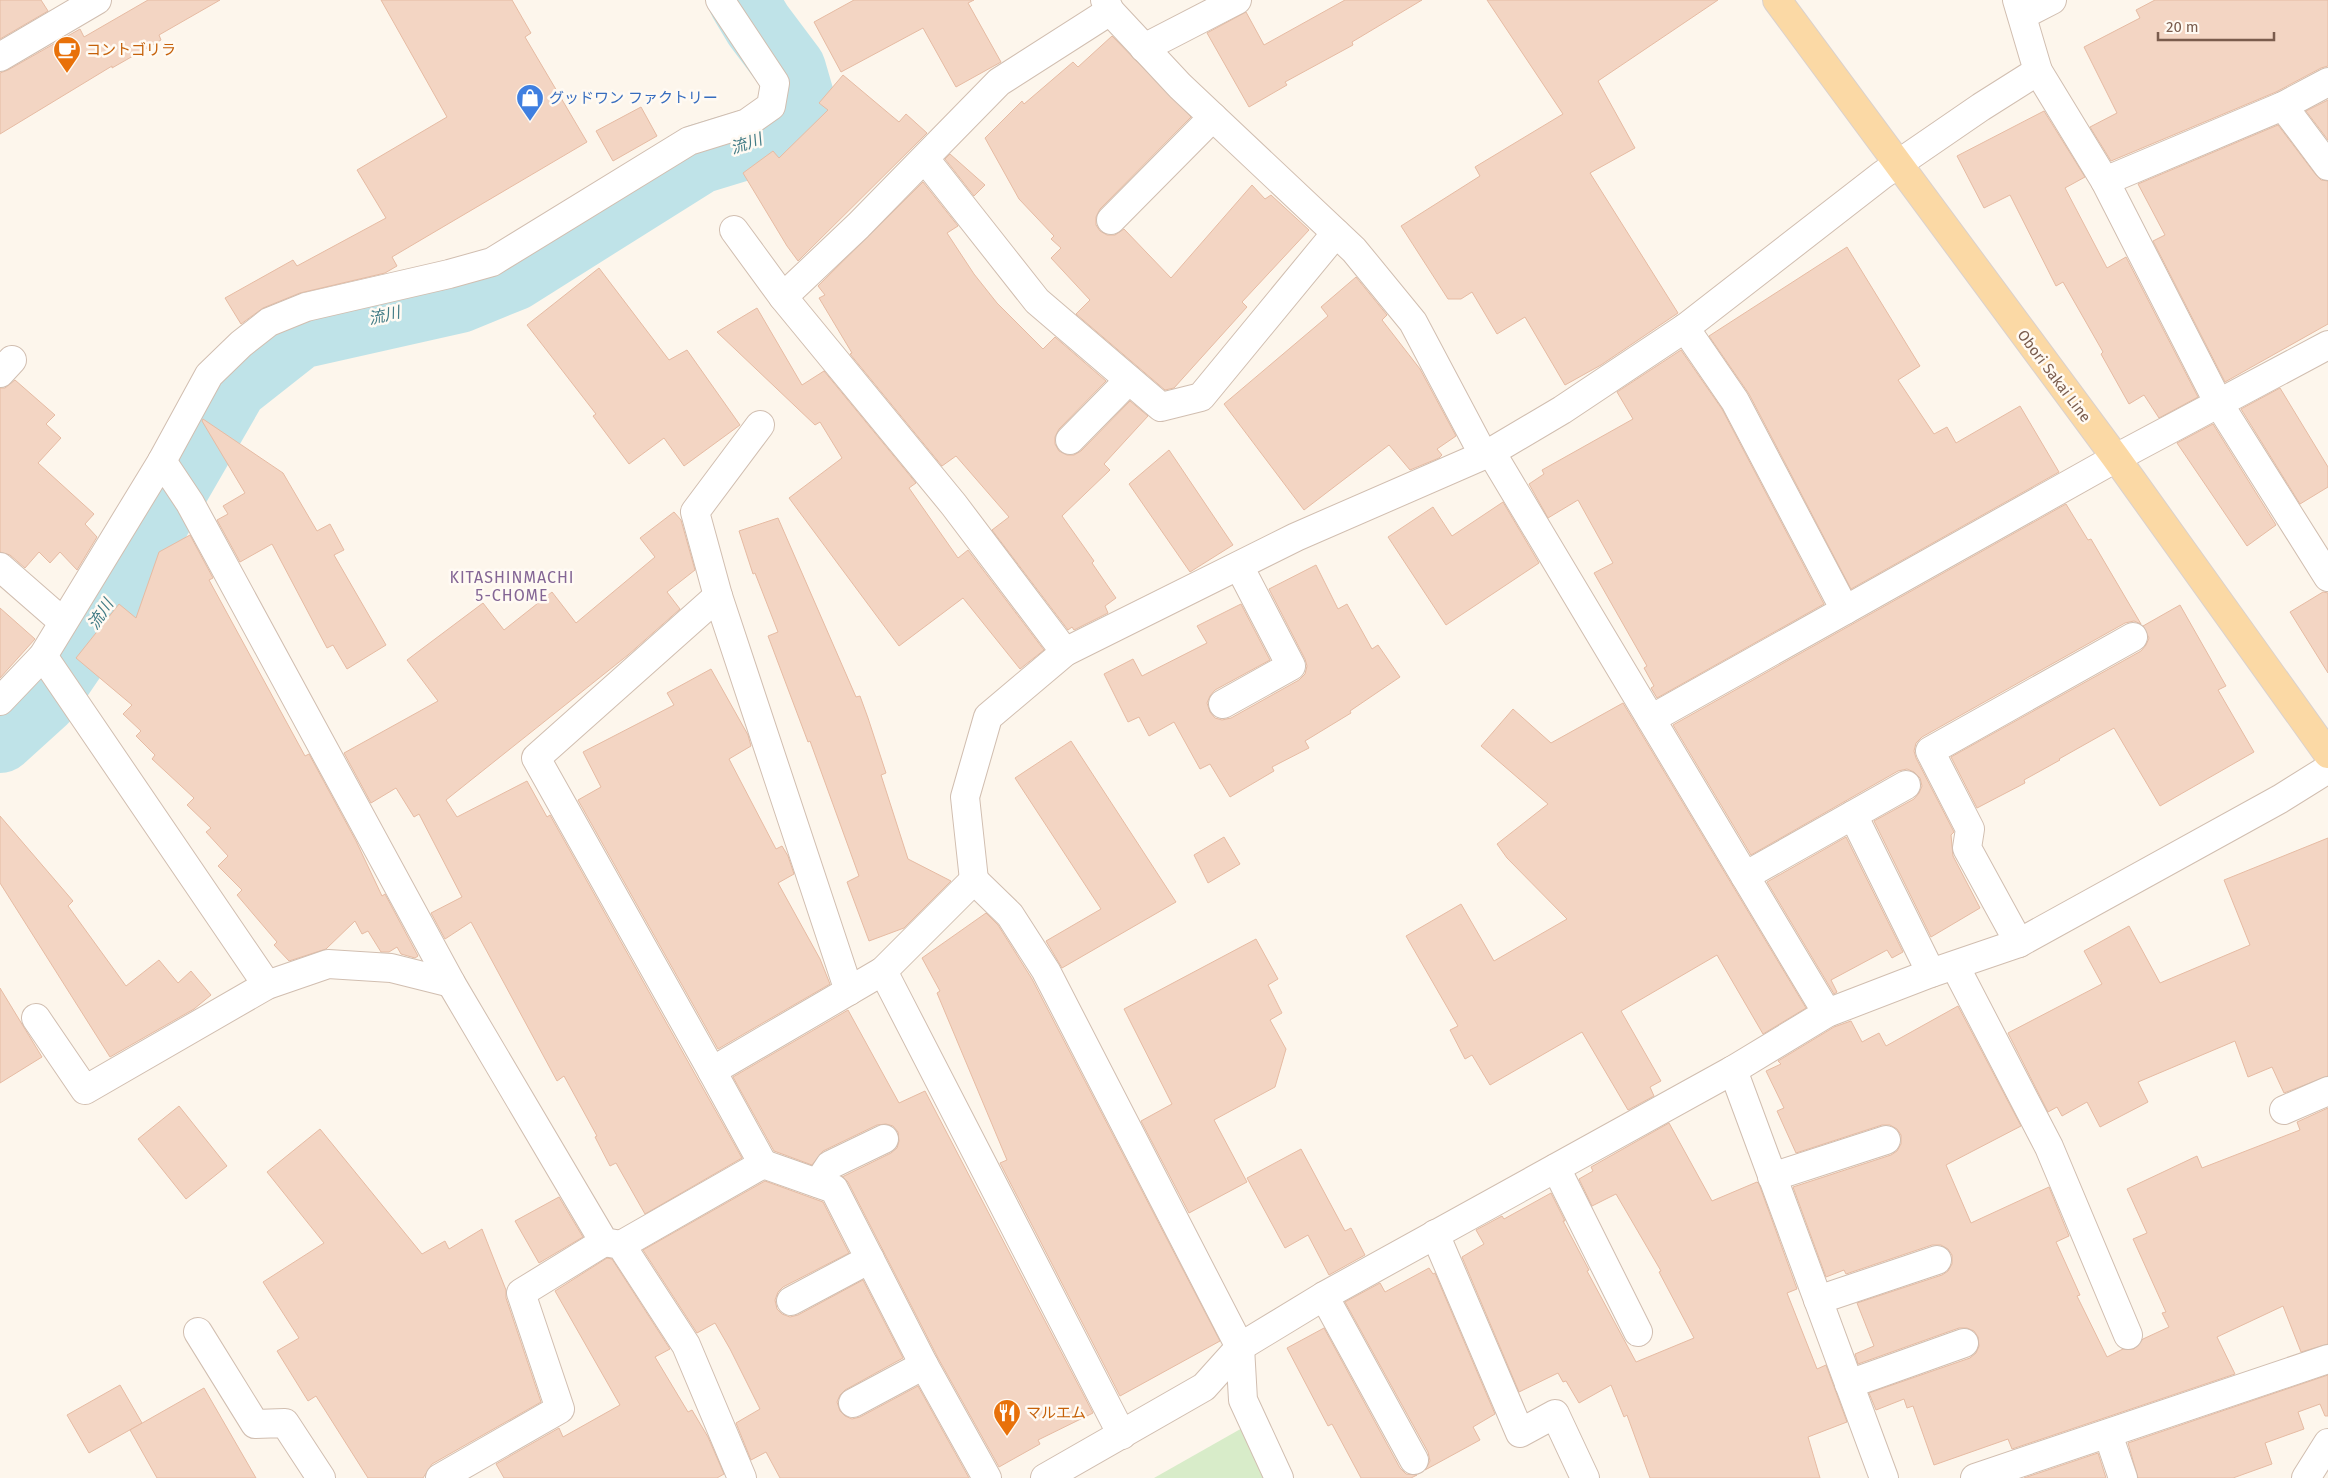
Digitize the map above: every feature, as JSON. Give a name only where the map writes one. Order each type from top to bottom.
[{"type":"main road","name":"Obori Sakai Line","points":[[1777,0],[2116,458],[2328,754]]},
{"type":"street","points":[[0,57],[97,0]]},
{"type":"street","points":[[267,985],[54,671],[63,622],[166,466],[209,375],[241,344],[269,322],[306,307],[449,274],[492,262],[689,141],[747,123],[771,106],[775,83],[720,0]]},
{"type":"street","points":[[1144,48],[1237,0]]},
{"type":"street","points":[[2052,0],[2020,7],[2038,71],[2105,181],[2219,404],[2328,577]]},
{"type":"street","points":[[783,297],[925,159],[999,82],[1107,5],[1180,86],[1354,250],[1413,322],[1487,453],[1652,719],[1827,1013]]},
{"type":"street","points":[[1279,1478],[1243,1400],[1240,1347],[1046,971],[1010,915],[974,880],[965,797],[988,717],[1065,652],[1296,537],[1487,453],[1562,410],[1685,328],[1898,164],[1981,107],[2038,71]]},
{"type":"street","points":[[2105,181],[2283,106],[2328,82]]},
{"type":"street","points":[[2283,106],[2328,166]]},
{"type":"street","points":[[1110,220],[1213,117]]},
{"type":"street","points":[[925,159],[1037,301],[1161,408],[1201,397],[1336,233]]},
{"type":"street","points":[[734,230],[783,297],[954,504],[1065,652]]},
{"type":"street","points":[[1685,328],[1735,401],[1845,610]]},
{"type":"street","points":[[1652,719],[2116,458],[2328,345]]},
{"type":"street","points":[[1070,440],[1129,380]]},
{"type":"street","points":[[760,425],[695,512],[718,596],[850,991]]},
{"type":"street","points":[[166,466],[190,503],[451,983],[613,1244],[686,1345],[742,1478]]},
{"type":"street","points":[[1223,704],[1291,666],[1239,566]]},
{"type":"street","points":[[0,567],[63,622]]},
{"type":"street","points":[[718,596],[536,758],[763,1164],[834,1189],[924,1365],[987,1478]]},
{"type":"street","points":[[2020,943],[1968,848],[1970,829],[1930,751],[2133,637]]},
{"type":"street","points":[[0,702],[54,671]]},
{"type":"street","points":[[1045,1478],[1204,1387],[1240,1347],[1324,1296],[1733,1070],[1827,1013],[1943,969],[2020,943],[2280,799],[2328,769]]},
{"type":"street","points":[[1745,876],[1906,785]]},
{"type":"street","points":[[1852,815],[2050,1147],[2128,1335]]},
{"type":"street","points":[[712,1071],[884,971],[974,880]]},
{"type":"street","points":[[36,1018],[86,1090],[267,985],[328,964],[392,968],[451,983]]},
{"type":"street","points":[[884,971],[1122,1435]]},
{"type":"street","points":[[1733,1070],[1884,1478]]},
{"type":"street","points":[[2284,1110],[2328,1091]]},
{"type":"street","points":[[818,1182],[830,1165],[884,1139]]},
{"type":"street","points":[[1772,1177],[1886,1140]]},
{"type":"street","points":[[440,1478],[560,1409],[521,1294],[763,1164]]},
{"type":"street","points":[[1556,1168],[1638,1332]]},
{"type":"street","points":[[1435,1234],[1520,1433],[1555,1414],[1584,1478]]},
{"type":"street","points":[[791,1301],[870,1259]]},
{"type":"street","points":[[1818,1300],[1937,1260]]},
{"type":"street","points":[[1324,1296],[1414,1460]]},
{"type":"street","points":[[198,1332],[255,1424],[284,1423],[322,1478]]},
{"type":"street","points":[[1849,1384],[1964,1343]]},
{"type":"street","points":[[1975,1478],[2328,1360]]},
{"type":"street","points":[[853,1403],[924,1365]]},
{"type":"street","points":[[2108,1434],[2123,1478]]},
{"type":"street","points":[[2306,1478],[2328,1443]]},
{"type":"green space","points":[[1244,1427],[1267,1478],[1154,1478]]},
{"type":"building","points":[[0,0],[41,0],[48,11],[0,39]]},
{"type":"building","points":[[148,0],[220,0],[159,35],[161,40],[112,68],[112,66],[0,134],[0,73],[80,29],[84,37]]},
{"type":"building","points":[[381,0],[512,0],[531,33],[525,37],[587,142],[392,257],[397,266],[385,273],[300,293],[263,308],[241,324],[225,298],[293,260],[297,266],[386,218],[357,170],[447,117]]},
{"type":"building","points":[[854,0],[974,0],[968,3],[1001,62],[956,87],[923,28],[841,72],[814,22]]},
{"type":"building","points":[[1345,0],[1422,0],[1352,42],[1353,45],[1285,82],[1287,85],[1249,107],[1207,33],[1246,12],[1264,45]]},
{"type":"building","points":[[1487,0],[1718,0],[1598,81],[1635,148],[1590,173],[1678,313],[1601,365],[1565,385],[1525,317],[1497,334],[1472,292],[1461,299],[1448,299],[1401,226],[1480,176],[1475,167],[1563,114]]},
{"type":"building","points":[[2155,0],[2328,0],[2328,66],[2276,92],[2111,161],[2090,127],[2117,113],[2084,47],[2140,18],[2136,10]]},
{"type":"building","points":[[1112,36],[1191,117],[1100,209],[1096,217],[1096,225],[1100,231],[1107,235],[1115,235],[1124,229],[1171,278],[1252,185],[1265,199],[1271,195],[1309,230],[1242,302],[1247,307],[1174,388],[1165,390],[1076,314],[1090,300],[1051,258],[1061,248],[1051,239],[1054,236],[1019,199],[985,138],[1022,101],[1024,104],[1073,62],[1078,67]]},
{"type":"building","points":[[843,75],[899,122],[906,114],[927,133],[798,261],[743,173],[773,151],[779,158],[828,110],[819,103]]},
{"type":"building","points":[[2328,100],[2328,140],[2306,111]]},
{"type":"building","points":[[641,107],[657,136],[613,161],[596,131]]},
{"type":"building","points":[[2044,111],[2085,177],[2065,188],[2107,268],[2126,257],[2198,397],[2159,418],[2144,395],[2129,404],[2101,354],[2103,352],[2063,282],[2056,286],[2010,195],[1984,208],[1957,156]]},
{"type":"building","points":[[2278,125],[2316,175],[2321,180],[2328,181],[2328,324],[2225,382],[2153,241],[2165,235],[2138,184]]},
{"type":"building","points":[[950,154],[985,185],[974,196],[945,159]]},
{"type":"building","points":[[923,182],[958,226],[947,233],[974,274],[997,303],[1043,349],[1055,337],[1106,381],[1059,429],[1055,437],[1055,444],[1059,451],[1067,455],[1074,455],[1081,451],[1130,401],[1148,416],[1104,464],[1110,470],[1062,516],[1094,561],[1092,563],[1116,598],[1105,606],[1108,613],[1074,630],[1072,627],[1068,630],[992,530],[1009,517],[956,456],[942,466],[850,354],[852,353],[819,298],[825,295],[818,286]]},
{"type":"building","points":[[1847,247],[1920,366],[1898,380],[1934,434],[1947,427],[1956,443],[2020,406],[2059,472],[1851,589],[1749,394],[1709,336]]},
{"type":"building","points":[[599,268],[669,360],[687,350],[740,425],[684,466],[664,438],[629,464],[593,416],[596,414],[527,325]]},
{"type":"building","points":[[1356,277],[1387,315],[1382,320],[1420,369],[1456,436],[1437,449],[1442,455],[1439,458],[1410,470],[1389,445],[1304,510],[1224,404],[1328,316],[1321,307]]},
{"type":"building","points":[[757,308],[802,385],[824,371],[916,483],[909,488],[958,558],[968,550],[1044,650],[1020,669],[963,598],[899,646],[789,498],[842,458],[820,422],[815,425],[717,332]]},
{"type":"building","points":[[1681,350],[1722,409],[1824,604],[1657,698],[1651,688],[1654,686],[1644,668],[1647,666],[1594,573],[1613,563],[1578,500],[1548,518],[1529,484],[1544,474],[1542,470],[1633,419],[1617,392]]},
{"type":"building","points":[[15,380],[55,415],[46,424],[61,438],[38,463],[94,514],[85,524],[97,537],[77,570],[60,552],[50,563],[39,552],[25,568],[10,555],[0,552],[0,388],[5,388]]},
{"type":"building","points":[[2280,388],[2328,467],[2328,487],[2300,504],[2241,409]]},
{"type":"building","points":[[203,419],[283,473],[317,531],[330,524],[344,550],[334,555],[386,645],[347,669],[333,645],[327,648],[272,544],[240,562],[217,520],[228,514],[223,506],[245,493],[202,421]]},
{"type":"building","points":[[2213,424],[2276,525],[2247,546],[2177,443]]},
{"type":"building","points":[[1169,450],[1233,545],[1190,572],[1129,484]]},
{"type":"building","points":[[1503,502],[1539,563],[1446,625],[1388,537],[1433,507],[1452,536]]},
{"type":"building","points":[[2066,504],[2088,540],[2091,539],[2141,624],[2134,621],[2125,623],[1922,737],[1916,743],[1914,751],[1916,758],[1954,832],[1951,835],[1953,856],[1980,908],[1931,937],[1874,821],[1914,799],[1919,793],[1922,786],[1920,778],[1914,772],[1907,769],[1898,771],[1751,855],[1673,725]]},
{"type":"building","points":[[674,512],[681,520],[695,570],[667,592],[680,609],[628,655],[446,800],[457,817],[527,781],[547,817],[550,815],[742,1158],[645,1214],[616,1163],[610,1166],[595,1137],[597,1136],[564,1076],[557,1081],[471,922],[445,939],[431,913],[462,897],[419,814],[414,817],[396,788],[371,803],[344,753],[438,701],[407,660],[483,603],[504,630],[552,592],[576,623],[655,557],[640,538]]},
{"type":"building","points":[[778,518],[856,697],[860,696],[886,773],[881,775],[908,859],[951,881],[904,928],[869,941],[847,882],[859,876],[810,741],[808,742],[768,636],[778,632],[755,573],[753,574],[739,531]]},
{"type":"building","points":[[190,535],[213,578],[209,580],[305,756],[309,754],[356,841],[382,896],[385,894],[418,956],[415,958],[401,954],[397,947],[389,952],[381,952],[368,931],[362,934],[355,921],[326,949],[289,961],[274,945],[277,942],[237,895],[242,890],[218,866],[228,856],[206,832],[211,828],[187,805],[194,798],[152,759],[155,755],[136,736],[141,731],[123,714],[132,705],[76,658],[119,604],[136,618],[159,552]]},
{"type":"building","points":[[1316,565],[1338,609],[1347,604],[1372,649],[1378,645],[1400,677],[1350,711],[1351,713],[1305,741],[1309,748],[1272,767],[1274,771],[1230,797],[1210,764],[1200,769],[1174,722],[1149,736],[1139,717],[1128,722],[1104,674],[1133,659],[1142,676],[1207,643],[1197,626],[1241,604],[1270,660],[1215,690],[1210,696],[1207,703],[1210,712],[1215,718],[1222,720],[1231,718],[1299,680],[1305,674],[1307,666],[1305,659],[1269,589]]},
{"type":"building","points":[[2323,592],[2328,593],[2328,673],[2290,612]]},
{"type":"building","points":[[2180,605],[2226,686],[2218,690],[2254,752],[2160,806],[2114,728],[2024,780],[2025,783],[1977,808],[1951,757],[2141,651],[2149,638],[2143,626]]},
{"type":"building","points":[[0,608],[35,639],[0,678]]},
{"type":"building","points":[[711,669],[748,735],[751,746],[729,759],[776,849],[782,846],[788,856],[794,874],[778,883],[820,959],[830,984],[718,1049],[578,800],[601,787],[583,752],[674,705],[667,693]]},
{"type":"building","points":[[1623,703],[1806,1008],[1763,1034],[1717,955],[1621,1011],[1661,1081],[1650,1087],[1654,1096],[1628,1110],[1582,1032],[1490,1085],[1472,1055],[1465,1059],[1450,1030],[1458,1026],[1406,936],[1461,904],[1494,961],[1567,919],[1507,858],[1497,844],[1548,804],[1481,746],[1513,709],[1551,743]]},
{"type":"building","points":[[1071,741],[1176,902],[1062,968],[1046,941],[1101,909],[1015,778]]},
{"type":"building","points":[[0,816],[73,901],[68,906],[126,986],[159,960],[178,983],[191,971],[211,995],[194,1009],[110,1057],[0,883]]},
{"type":"building","points":[[1224,837],[1240,864],[1208,883],[1194,855]]},
{"type":"building","points":[[1846,837],[1903,952],[1892,958],[1887,950],[1831,980],[1837,992],[1834,994],[1767,882]]},
{"type":"building","points":[[2328,838],[2328,1076],[2284,1093],[2272,1067],[2248,1077],[2235,1041],[2138,1082],[2148,1102],[2100,1127],[2087,1102],[2062,1116],[2057,1107],[2048,1112],[2008,1033],[2102,984],[2084,951],[2129,926],[2160,983],[2250,945],[2224,880]]},
{"type":"building","points":[[986,913],[998,925],[1032,979],[1220,1341],[1120,1396],[1000,1163],[1007,1160],[937,993],[940,991],[922,958]]},
{"type":"building","points":[[1256,939],[1278,979],[1268,985],[1282,1013],[1270,1020],[1286,1049],[1275,1087],[1214,1120],[1247,1182],[1189,1213],[1141,1121],[1172,1104],[1124,1009]]},
{"type":"building","points":[[0,988],[42,1057],[0,1083]]},
{"type":"building","points":[[1958,1006],[2021,1126],[1946,1165],[1971,1223],[2049,1187],[2069,1236],[2056,1242],[2080,1295],[2077,1296],[2107,1357],[2123,1349],[2134,1349],[2143,1339],[2169,1327],[2162,1313],[2166,1312],[2133,1239],[2147,1233],[2127,1189],[2197,1156],[2202,1168],[2300,1130],[2297,1122],[2328,1108],[2328,1344],[2301,1352],[2283,1306],[2217,1337],[2235,1374],[2012,1449],[2008,1439],[1934,1465],[1913,1406],[1907,1408],[1904,1399],[1876,1410],[1869,1393],[1970,1358],[1976,1353],[1979,1346],[1978,1337],[1974,1331],[1967,1328],[1959,1328],[1858,1364],[1855,1354],[1874,1346],[1857,1303],[1942,1275],[1948,1271],[1952,1264],[1952,1255],[1948,1249],[1941,1245],[1932,1245],[1846,1274],[1844,1270],[1826,1277],[1793,1187],[1891,1155],[1897,1151],[1901,1144],[1901,1135],[1897,1129],[1890,1125],[1882,1125],[1796,1153],[1777,1111],[1784,1108],[1766,1071],[1781,1064],[1778,1061],[1834,1027],[1851,1021],[1862,1042],[1879,1033],[1886,1046]]},
{"type":"building","points":[[848,1010],[899,1103],[925,1091],[1093,1413],[1038,1440],[1040,1444],[999,1467],[938,1358],[848,1182],[842,1177],[891,1153],[897,1148],[899,1141],[898,1132],[893,1126],[886,1124],[877,1125],[823,1151],[812,1165],[774,1151],[733,1077]]},
{"type":"building","points":[[179,1106],[227,1166],[186,1199],[138,1139]]},
{"type":"building","points":[[1669,1123],[1712,1201],[1757,1182],[1759,1184],[1797,1289],[1787,1293],[1817,1369],[1826,1365],[1847,1422],[1808,1437],[1820,1478],[1650,1478],[1627,1415],[1624,1417],[1611,1385],[1579,1403],[1566,1381],[1563,1382],[1558,1373],[1519,1392],[1462,1257],[1484,1244],[1476,1230],[1502,1216],[1504,1219],[1551,1193],[1565,1221],[1563,1221],[1589,1270],[1587,1271],[1636,1362],[1694,1338],[1659,1272],[1661,1271],[1616,1194],[1592,1206],[1579,1179],[1593,1171],[1591,1167]]},
{"type":"building","points":[[320,1129],[422,1254],[445,1241],[449,1249],[482,1229],[506,1290],[506,1298],[541,1402],[432,1464],[423,1478],[368,1478],[316,1396],[308,1401],[277,1351],[299,1338],[263,1282],[324,1243],[267,1172]]},
{"type":"building","points":[[1301,1149],[1345,1231],[1351,1228],[1365,1255],[1329,1275],[1308,1235],[1285,1248],[1247,1178]]},
{"type":"building","points":[[765,1181],[823,1202],[849,1253],[783,1287],[778,1292],[775,1300],[777,1309],[782,1314],[790,1317],[798,1315],[863,1280],[903,1358],[845,1390],[837,1402],[840,1411],[852,1419],[860,1417],[918,1386],[969,1478],[780,1478],[766,1452],[751,1460],[736,1423],[760,1409],[730,1349],[715,1323],[697,1333],[643,1250]]},
{"type":"building","points":[[559,1197],[583,1237],[539,1263],[515,1221]]},
{"type":"building","points":[[607,1258],[612,1259],[670,1349],[655,1357],[688,1412],[692,1410],[708,1437],[724,1474],[717,1478],[504,1478],[496,1464],[559,1428],[563,1437],[620,1405],[555,1291]]},
{"type":"building","points":[[1429,1268],[1433,1274],[1435,1273],[1495,1414],[1473,1427],[1480,1440],[1425,1470],[1430,1461],[1428,1452],[1345,1302],[1380,1283],[1385,1292]]},
{"type":"building","points":[[1324,1328],[1400,1468],[1406,1474],[1417,1475],[1411,1478],[1361,1478],[1332,1424],[1328,1426],[1287,1348]]},
{"type":"building","points":[[2328,1375],[2328,1416],[2325,1416],[2320,1404],[2298,1412],[2304,1429],[2265,1443],[2272,1464],[2233,1478],[2138,1478],[2128,1443]]},
{"type":"building","points":[[120,1385],[142,1423],[89,1453],[67,1415]]},
{"type":"building","points":[[204,1388],[256,1478],[157,1478],[130,1430]]},
{"type":"building","points":[[2098,1453],[2106,1478],[2024,1478]]},
{"type":"waterway","name":"流川","points":[[0,738],[43,699],[103,611],[233,386],[299,334],[459,298],[513,276],[699,159],[755,142],[786,128],[800,100],[791,69],[758,25],[743,0]]},
{"type":"place","name":"コントゴリラ","points":[[67,74]]},
{"type":"place","name":"グッドワン ファクトリー","points":[[530,122]]},
{"type":"place","name":"マルエム","points":[[1007,1437]]},
{"type":"district","name":"KITASHINMACHI 5-CHOME","points":[[512,586]]}]
